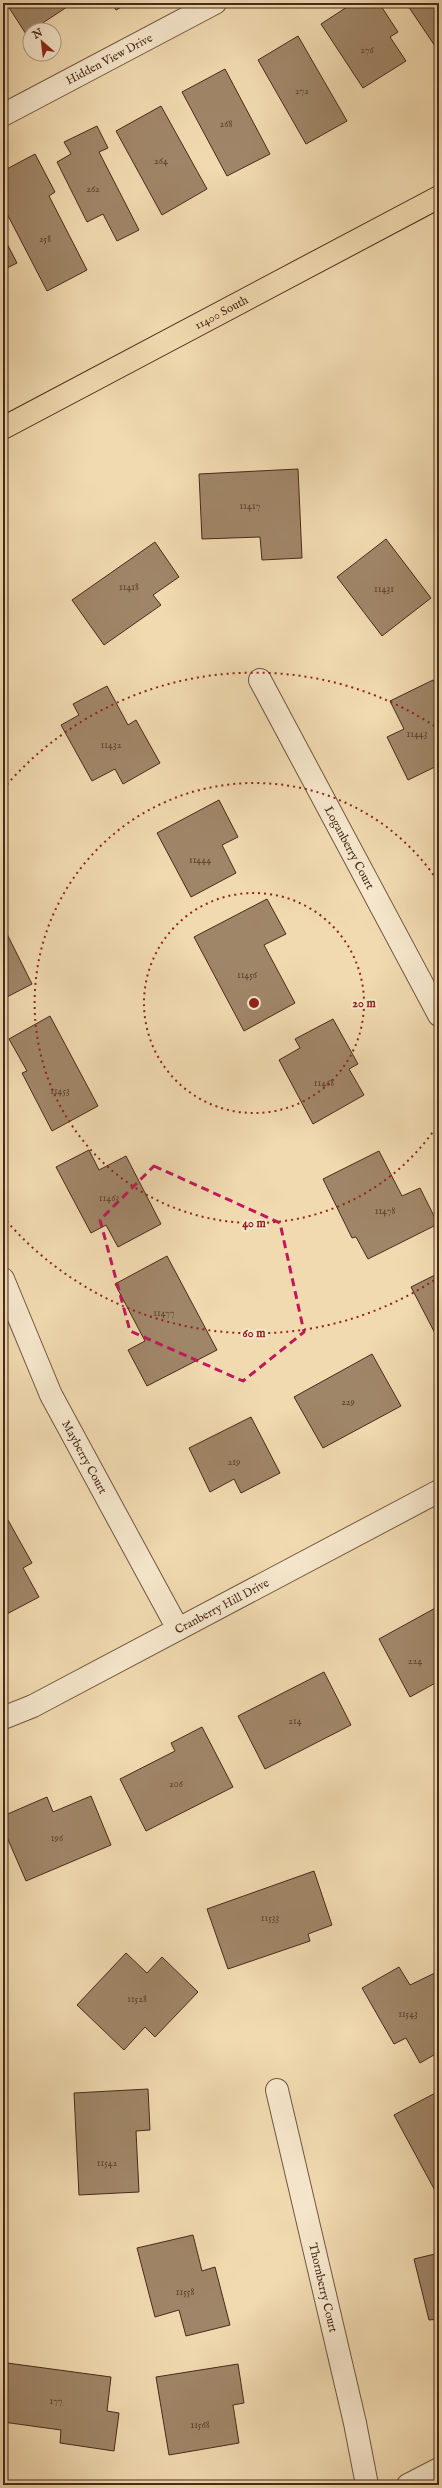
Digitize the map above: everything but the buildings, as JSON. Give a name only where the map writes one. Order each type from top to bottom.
[{"type":"main road","name":"11400 South","points":[[3,428],[439,197]]},
{"type":"street","name":"Hidden View Drive","points":[[3,115],[215,3]]},
{"type":"street","name":"Loganberry Court","points":[[260,680],[439,1015]]},
{"type":"street","name":"Mayberry Court","points":[[3,1279],[51,1395],[178,1630]]},
{"type":"street","name":"Cranberry Hill Drive","points":[[3,1718],[33,1706],[439,1490]]},
{"type":"street","name":"Thornberry Court","points":[[277,2090],[355,2423],[368,2485]]},
{"type":"street","points":[[408,2485],[439,2469]]},
{"type":"highlighted area","points":[[154,1166],[280,1223],[304,1332],[243,1381],[130,1331],[100,1220]]}]
